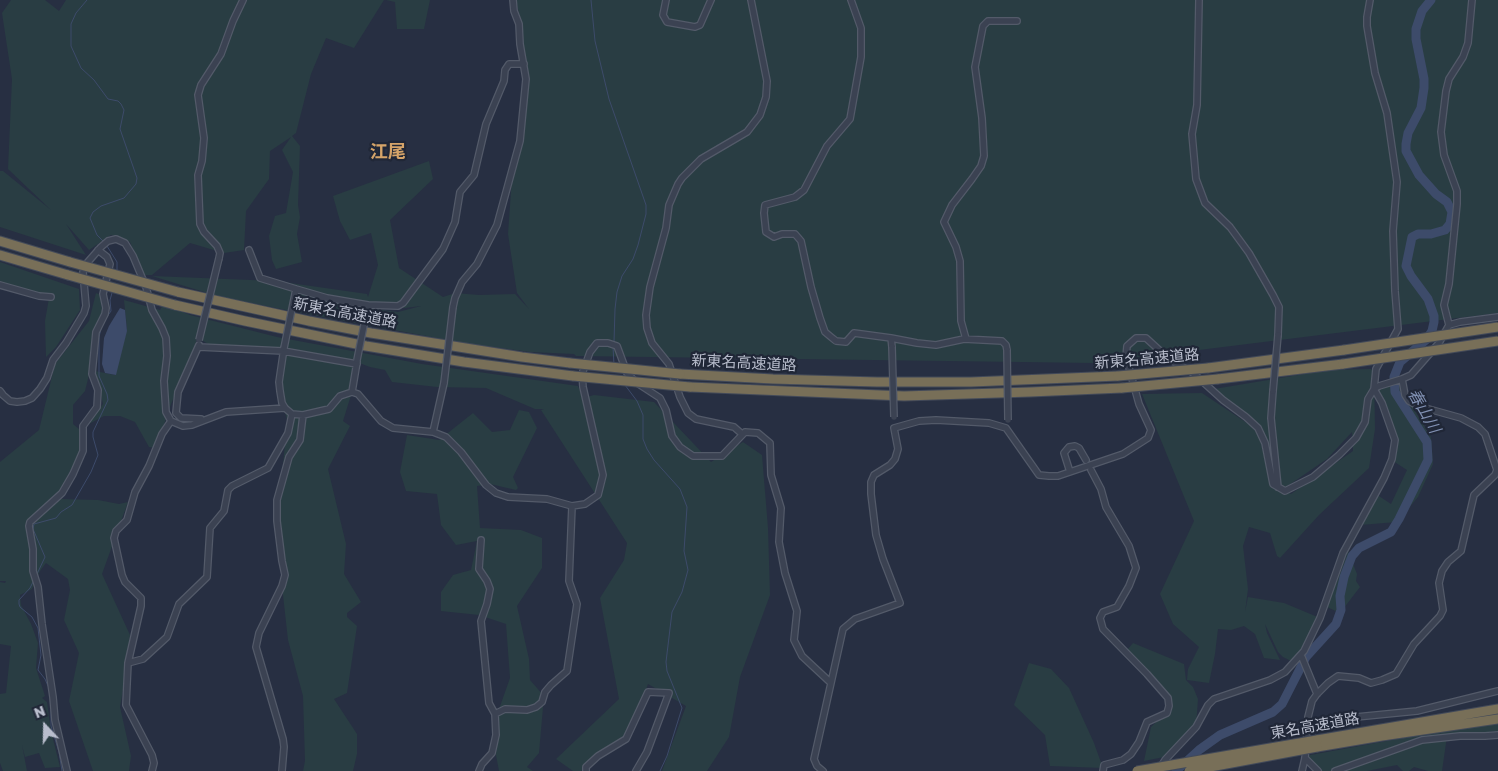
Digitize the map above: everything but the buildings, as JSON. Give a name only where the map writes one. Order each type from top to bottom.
[{"type":"highway","name":"新東名高速道路","points":[[0,241],[178,292],[371,333],[522,358],[680,374],[877,382],[971,382],[1118,376],[1208,368],[1498,327]]},
{"type":"highway","name":"新東名高速道路","points":[[0,255],[245,322],[366,346],[464,362],[573,376],[690,387],[904,396],[1122,388],[1344,364],[1498,341]]},
{"type":"highway","name":"東名高速道路","points":[[1189,771],[1317,743],[1498,709]]},
{"type":"highway","name":"東名高速道路","points":[[1137,771],[1317,743],[1382,736],[1498,719]]},
{"type":"street","points":[[205,420],[181,418],[176,413],[178,392],[199,343],[220,253],[218,246],[204,232],[200,224],[198,175],[204,138],[198,95],[201,85],[221,54],[243,0]]},
{"type":"street","points":[[433,432],[444,384],[455,298],[462,282],[477,264],[497,224],[510,183],[521,134],[526,79],[520,44],[519,24],[514,11],[513,0]]},
{"type":"street","points":[[666,0],[663,16],[667,22],[695,27],[700,24],[711,0]]},
{"type":"street","points":[[742,434],[734,427],[696,419],[688,413],[680,397],[669,364],[652,343],[647,328],[646,315],[650,287],[670,206],[678,184],[701,159],[739,138],[753,126],[760,116],[766,97],[767,81],[751,0]]},
{"type":"street","points":[[851,0],[861,28],[861,48],[850,119],[827,146],[804,190],[795,197],[765,205],[766,232],[774,237],[782,234],[795,234],[801,241],[820,318],[826,332],[836,341],[846,342],[854,333],[936,345],[966,339],[1002,342],[1006,345],[1008,420],[1006,428]]},
{"type":"street","points":[[1199,0],[1197,105],[1192,134],[1196,179],[1205,203],[1230,227],[1249,253],[1279,307],[1271,418],[1278,487]]},
{"type":"street","points":[[894,428],[919,421],[936,420],[989,423],[1006,428],[1039,474],[1058,476],[1123,454],[1148,438],[1151,430],[1139,404],[1128,365],[1127,346],[1136,338],[1142,337],[1146,338],[1169,359],[1193,373],[1258,428],[1265,443],[1273,484],[1285,492],[1313,477],[1340,455],[1356,438],[1365,422],[1368,399],[1374,389],[1376,369],[1398,329],[1394,231],[1397,182],[1386,113],[1375,73],[1367,26],[1370,0]]},
{"type":"street","points":[[1374,389],[1411,375],[1439,343],[1449,325],[1444,305],[1449,284],[1457,191],[1444,155],[1442,132],[1446,90],[1449,79],[1463,57],[1468,43],[1472,0]]},
{"type":"street","points":[[966,339],[960,321],[960,261],[956,247],[944,222],[952,205],[981,166],[984,156],[982,118],[975,67],[983,26],[988,21],[1018,21]]},
{"type":"street","points":[[249,250],[260,278],[295,291],[368,308],[398,306],[403,302],[442,249],[455,222],[460,192],[474,175],[486,124],[504,81],[505,70],[509,64],[524,64]]},
{"type":"street","points":[[0,391],[10,400],[18,402],[32,398],[40,389],[47,378],[53,360],[84,313],[86,306],[83,272],[87,263],[108,241],[116,239],[125,243],[133,256],[146,287],[152,310],[166,338],[167,356],[164,380],[166,412],[171,421],[184,426],[226,412],[284,408]]},
{"type":"street","points":[[67,771],[55,720],[54,697],[34,574],[33,549],[29,526],[30,522],[62,493],[73,474],[83,451],[83,426],[95,410],[99,398],[92,374],[96,332],[106,308],[103,294],[110,264],[108,257],[98,250]]},
{"type":"street","points":[[0,285],[39,296],[51,297]]},
{"type":"street","points":[[295,291],[283,350],[279,382],[284,408],[292,414],[303,415],[329,409],[340,396],[352,392],[358,394],[381,421],[393,428],[433,432],[446,438],[461,452],[486,485],[496,493],[508,497],[547,499],[572,506],[585,504],[598,495],[603,475],[583,387],[582,374],[590,352],[597,343],[608,343],[617,346],[626,373],[637,383],[660,398],[666,410],[672,436],[680,447],[693,456],[722,456],[745,432],[758,432],[770,443],[772,475],[781,508],[779,542],[785,573],[797,611],[794,640],[802,656],[831,683]]},
{"type":"street","points":[[352,392],[368,308]]},
{"type":"street","points":[[1449,325],[1498,317]]},
{"type":"street","points":[[823,771],[817,766],[814,759],[843,629],[856,619],[900,603],[882,559],[876,535],[871,494],[871,482],[874,475],[890,465],[898,449],[894,428],[891,338]]},
{"type":"street","points":[[199,343],[283,350],[357,362]]},
{"type":"street","points":[[1302,771],[1305,758],[1306,731],[1312,700],[1317,694],[1328,682],[1338,676],[1359,678],[1371,683],[1396,674],[1414,644],[1433,625],[1444,610],[1440,583],[1442,572],[1448,562],[1460,551],[1474,495],[1495,475],[1497,470],[1485,434],[1480,428],[1461,418],[1418,406],[1409,401],[1405,395],[1402,379]]},
{"type":"street","points":[[1158,771],[1165,760],[1196,727],[1208,705],[1214,700],[1270,680],[1285,672],[1302,654],[1320,618],[1343,553],[1384,478],[1392,459],[1394,440],[1382,403],[1374,389]]},
{"type":"street","points":[[128,664],[143,659],[167,637],[179,604],[207,576],[210,528],[224,511],[228,490],[232,486],[268,468],[288,434],[292,414]]},
{"type":"street","points":[[282,771],[283,738],[256,647],[259,633],[282,586],[285,575],[277,521],[276,500],[289,457],[300,440],[303,415]]},
{"type":"street","points":[[152,771],[154,763],[152,755],[126,704],[128,664],[141,606],[141,598],[125,582],[122,576],[114,538],[116,531],[127,520],[135,492],[149,466],[162,434],[171,421]]},
{"type":"street","points":[[1070,472],[1064,453],[1069,446],[1079,448],[1086,460]]},
{"type":"street","points":[[1091,470],[1101,489],[1106,507],[1129,546],[1136,568],[1129,586],[1117,607],[1103,612],[1100,618],[1103,629],[1168,698],[1169,706],[1167,713],[1147,722],[1139,742],[1131,754],[1123,760],[1104,765],[1103,771]]},
{"type":"street","points":[[495,714],[504,709],[527,710],[536,707],[542,702],[545,692],[551,685],[559,680],[567,671],[577,604],[569,581],[572,506]]},
{"type":"street","points":[[479,771],[482,764],[492,753],[496,735],[495,714],[489,703],[481,622],[490,589],[479,570],[480,540]]},
{"type":"street","points":[[1302,654],[1317,694]]},
{"type":"street","points":[[1306,731],[1346,718],[1417,711],[1498,690]]},
{"type":"street","points":[[586,771],[586,767],[598,756],[626,739],[648,692],[669,693],[647,752],[636,771]]},
{"type":"street","points":[[1335,771],[1422,740],[1498,735]]},
{"type":"street","points":[[1305,758],[1318,771]]},
{"type":"shaded area","points":[[11,0],[45,0],[59,11],[66,0],[384,0],[354,48],[326,38],[311,74],[296,133],[292,136],[300,146],[298,205],[300,217],[297,234],[302,262],[276,269],[272,260],[269,236],[275,216],[286,213],[293,172],[282,150],[291,137],[270,151],[269,179],[246,211],[244,250],[224,253],[190,243],[152,275],[143,275],[130,242],[111,235],[89,250],[66,224],[86,255],[0,227],[0,171],[3,171],[51,210],[8,169],[12,79],[2,13]]},
{"type":"shaded area","points":[[386,0],[430,0],[424,29],[397,29],[395,2]]},
{"type":"shaded area","points":[[516,0],[1498,0],[1498,313],[1094,363],[576,356],[574,354],[530,352],[464,343],[286,310],[217,296],[152,276],[276,281],[367,294],[368,297],[378,265],[371,233],[350,240],[340,221],[333,196],[429,161],[433,179],[390,220],[399,268],[443,297],[455,293],[479,295],[515,294],[529,309],[517,293],[508,234],[512,177],[526,111],[523,32]],"holes":[[[370,302],[405,308],[421,306],[398,312],[373,309]]]},
{"type":"shaded area","points":[[0,262],[79,289],[80,310],[56,347],[46,357],[45,321],[49,298],[0,284]]},
{"type":"shaded area","points":[[96,293],[101,295],[102,312],[94,330],[90,371],[85,391],[73,405],[73,424],[79,429],[80,452],[59,493],[26,524],[38,518],[60,499],[98,500],[119,504],[128,502],[102,574],[130,635],[120,707],[131,756],[129,771],[93,771],[69,701],[79,653],[64,620],[70,590],[68,579],[46,563],[32,589],[20,595],[21,605],[38,643],[36,668],[45,696],[42,698],[47,702],[51,731],[60,767],[45,768],[39,753],[25,757],[22,745],[27,771],[3,771],[0,763],[0,694],[6,693],[11,646],[0,644],[0,582],[5,583],[6,581],[0,581],[0,462],[39,430],[55,364],[89,321]]},
{"type":"shaded area","points":[[124,300],[160,310],[163,304],[190,315],[277,337],[422,364],[578,386],[583,398],[594,395],[654,402],[711,462],[743,442],[762,455],[768,528],[770,595],[740,677],[729,737],[707,771],[662,771],[686,706],[648,684],[630,733],[581,771],[573,771],[556,759],[619,699],[600,598],[624,560],[627,543],[541,410],[544,409],[535,409],[486,388],[437,387],[392,382],[385,370],[351,360],[279,347],[253,348],[208,344],[197,337],[194,353],[171,404],[156,448],[149,447],[135,422],[120,416],[104,416],[87,425],[103,404],[95,371],[115,375],[127,329]]},
{"type":"shaded area","points":[[283,353],[357,364],[352,392],[343,421],[350,426],[328,469],[346,544],[344,574],[361,602],[347,613],[347,617],[357,626],[347,693],[334,699],[357,734],[357,754],[353,771],[303,771],[305,761],[303,696],[288,640],[282,586],[279,511],[287,420],[282,400]]},
{"type":"shaded area","points":[[1371,369],[1374,372],[1375,429],[1369,468],[1319,515],[1280,558],[1277,556],[1270,533],[1249,527],[1243,546],[1248,589],[1245,612],[1248,597],[1284,603],[1320,618],[1293,662],[1278,652],[1265,624],[1267,633],[1280,660],[1264,658],[1255,634],[1244,626],[1231,630],[1218,629],[1209,683],[1187,680],[1188,669],[1199,647],[1173,624],[1160,594],[1194,521],[1142,394],[1202,393],[1250,425],[1259,435],[1271,484],[1291,494],[1353,451],[1352,432],[1327,459],[1286,487],[1278,484],[1266,448],[1263,432],[1255,421],[1214,389],[1328,370]]},
{"type":"shaded area","points":[[1400,379],[1405,395],[1431,437],[1433,464],[1418,497],[1397,522],[1360,525],[1376,494],[1391,504],[1407,470],[1393,461],[1397,441],[1376,390]]},
{"type":"shaded area","points":[[519,410],[529,412],[537,428],[513,477],[518,488],[516,490],[490,484],[477,486],[480,528],[521,530],[542,538],[542,568],[517,606],[529,659],[530,680],[544,696],[539,753],[527,767],[533,771],[499,771],[496,755],[498,712],[510,678],[506,624],[479,615],[441,611],[441,592],[453,575],[471,570],[477,541],[456,545],[441,525],[437,494],[406,491],[400,472],[407,435],[439,440],[473,413],[492,432],[510,430]]},
{"type":"shaded area","points":[[1348,551],[1357,574],[1356,581],[1360,587],[1340,613],[1327,607]]},
{"type":"shaded area","points":[[1133,643],[1184,664],[1186,680],[1193,687],[1198,699],[1196,727],[1164,757],[1144,761],[1151,727],[1162,716],[1171,713],[1172,705],[1169,694],[1127,650]]},
{"type":"shaded area","points":[[1029,663],[1051,669],[1069,688],[1103,768],[1050,766],[1045,735],[1014,705]]},
{"type":"shaded area","points":[[1498,723],[1498,731],[1447,736],[1442,771],[1428,771],[1414,767],[1409,771],[1403,771],[1397,765],[1367,771],[1319,771],[1305,756],[1479,724]]},
{"type":"water","points":[[120,308],[125,310],[127,331],[116,375],[105,373],[102,364],[104,338]]},
{"type":"waterway","points":[[87,0],[76,13],[71,24],[71,46],[81,68],[94,80],[108,99],[118,101],[121,104],[124,110],[120,129],[137,178],[136,184],[124,198],[101,206],[93,212],[90,218],[97,235],[103,241]]},
{"type":"waterway","points":[[591,0],[595,41],[609,99],[646,205],[646,214],[638,245],[633,259],[622,276],[617,292],[614,342]]},
{"type":"waterway","name":"春山川","points":[[1176,771],[1199,750],[1220,735],[1273,712],[1282,704],[1306,657],[1336,624],[1341,610],[1340,596],[1344,577],[1352,556],[1359,548],[1391,532],[1428,460],[1427,442],[1395,392],[1394,377],[1400,362],[1427,339],[1432,331],[1434,322],[1434,316],[1428,299],[1406,266],[1412,237],[1418,234],[1431,234],[1445,230],[1450,224],[1452,212],[1447,202],[1436,194],[1419,175],[1406,151],[1408,133],[1421,108],[1424,88],[1416,29],[1422,11],[1431,0]]},
{"type":"waterway","points":[[107,246],[117,262],[117,272]]},
{"type":"waterway","points":[[104,321],[111,311],[110,300],[112,293]]},
{"type":"waterway","points":[[37,574],[45,557],[33,529],[34,524],[56,518],[61,512],[72,505],[91,472],[98,455],[93,432],[108,400],[99,376],[99,337],[101,329]]},
{"type":"waterway","points":[[613,346],[614,365]]},
{"type":"waterway","points":[[625,385],[637,401],[643,415],[643,439],[647,449],[654,460],[680,489],[687,507],[684,551],[688,570],[682,592],[672,612],[666,662],[667,671],[682,708],[667,756],[660,771]]},
{"type":"waterway","points":[[33,582],[19,600],[19,604],[32,617],[38,628],[41,655],[38,670],[48,686]]},
{"type":"waterway","points":[[51,710],[51,726],[59,752],[62,771]]},
{"type":"district","name":"江尾","points":[[388,152]]}]
